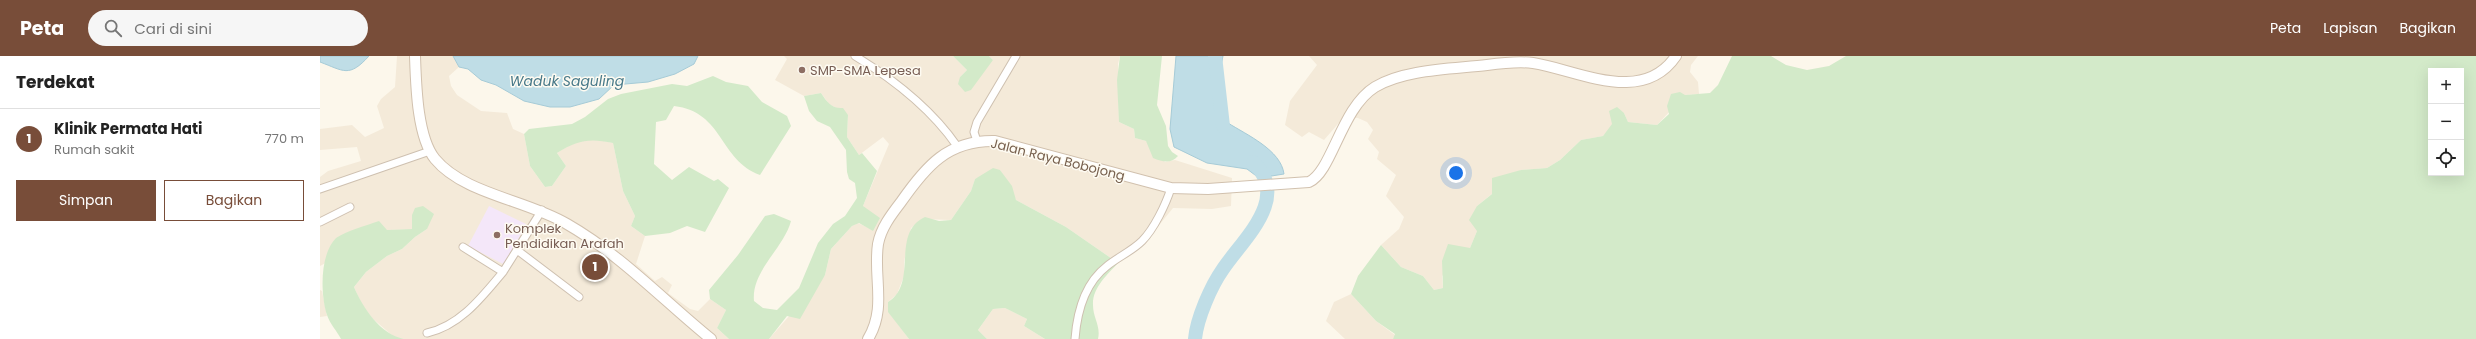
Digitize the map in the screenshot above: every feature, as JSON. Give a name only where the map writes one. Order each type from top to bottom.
[{"type":"main road","points":[[414,56],[420,111],[430,151],[446,170],[458,179],[542,210],[594,240],[641,277],[710,339]]},
{"type":"main road","name":"Jalan Raya Bobojong","points":[[868,339],[876,324],[880,296],[878,246],[884,226],[931,164],[957,146],[977,141],[1006,144],[1172,188],[1208,189],[1296,183],[1316,179],[1323,169],[1341,129],[1360,100],[1375,87],[1391,80],[1420,74],[1518,62],[1544,65],[1616,83],[1644,79],[1656,74],[1664,70],[1676,56]]},
{"type":"street","points":[[855,56],[872,65],[914,100],[941,126],[957,146]]},
{"type":"street","points":[[977,141],[974,132],[977,122],[1016,56]]},
{"type":"street","points":[[320,189],[430,151]]},
{"type":"street","points":[[1075,339],[1076,321],[1081,303],[1095,277],[1143,241],[1164,211],[1172,188]]},
{"type":"street","points":[[320,222],[350,207]]},
{"type":"street","points":[[427,333],[443,329],[473,306],[503,272],[542,210]]},
{"type":"street","points":[[463,247],[503,272]]},
{"type":"street","points":[[517,250],[579,297]]},
{"type":"shaded area","points":[[397,56],[453,56],[459,67],[449,76],[451,86],[457,95],[481,111],[507,113],[513,129],[524,134],[530,166],[545,187],[552,186],[566,166],[557,153],[573,143],[594,139],[613,143],[623,191],[635,216],[631,226],[645,236],[636,264],[655,281],[662,277],[672,285],[668,293],[690,309],[698,311],[710,299],[726,310],[717,328],[729,339],[404,339],[394,337],[372,318],[361,303],[354,287],[366,272],[387,256],[402,249],[415,237],[427,229],[387,230],[320,266],[320,177],[328,171],[361,161],[357,147],[320,150],[320,129],[352,125],[365,137],[384,128],[377,106],[381,99],[395,87]]},
{"type":"shaded area","points":[[784,56],[953,56],[967,70],[960,77],[993,60],[989,56],[1120,56],[1118,64],[1119,122],[1134,129],[1135,138],[1146,141],[1165,162],[1175,160],[1232,178],[1231,206],[1212,209],[1173,208],[1143,245],[1118,263],[1066,227],[1016,200],[1000,170],[975,179],[971,191],[951,220],[922,219],[911,228],[904,262],[904,276],[897,294],[888,302],[888,311],[909,339],[769,339],[825,275],[831,249],[852,226],[858,223],[873,230],[863,206],[889,144],[883,137],[859,155],[847,137],[848,115],[829,104],[821,93],[804,96],[775,80],[787,59]]},
{"type":"shaded area","points":[[1309,56],[1698,56],[1691,65],[1690,72],[1698,82],[1699,94],[1685,95],[1657,125],[1628,122],[1624,113],[1603,136],[1581,140],[1560,160],[1547,168],[1521,170],[1477,206],[1477,231],[1470,248],[1442,276],[1443,288],[1434,290],[1423,276],[1401,267],[1381,245],[1399,229],[1404,217],[1386,196],[1396,175],[1377,159],[1379,152],[1368,139],[1373,130],[1367,122],[1358,118],[1344,117],[1324,140],[1309,132],[1302,137],[1285,125],[1290,101],[1317,65]]},
{"type":"shaded area","name":"Komplek Pendidikan Arafah","points":[[489,206],[526,224],[505,265],[468,246]]},
{"type":"shaded area","points":[[320,290],[322,291],[327,316],[320,317]]},
{"type":"shaded area","points":[[1351,294],[1376,321],[1395,335],[1393,339],[1345,339],[1326,321],[1334,302]]},
{"type":"shaded area","points":[[1005,308],[1027,319],[1024,326],[1045,339],[987,339],[978,330],[993,309]]},
{"type":"green space","points":[[953,56],[989,56],[993,60],[971,90],[965,92],[958,84],[960,77],[967,70]]},
{"type":"green space","points":[[1120,56],[1162,56],[1157,105],[1166,126],[1168,146],[1172,152],[1178,156],[1175,159],[1163,161],[1153,158],[1146,141],[1135,138],[1134,129],[1119,122],[1117,80]]},
{"type":"green space","points":[[1732,56],[1771,56],[1786,65],[1807,70],[1829,66],[1846,56],[2476,56],[2476,339],[1393,339],[1395,334],[1376,321],[1351,294],[1358,276],[1381,245],[1401,267],[1423,276],[1434,290],[1443,288],[1442,261],[1448,244],[1470,248],[1477,231],[1469,220],[1477,206],[1492,194],[1492,178],[1521,170],[1547,168],[1560,160],[1581,140],[1603,136],[1612,124],[1609,111],[1617,107],[1624,113],[1628,122],[1657,125],[1669,114],[1667,106],[1671,94],[1680,92],[1685,95],[1710,93],[1718,85]]},
{"type":"green space","points":[[713,76],[726,82],[748,86],[762,102],[787,116],[791,126],[760,175],[747,168],[736,159],[703,117],[690,110],[674,106],[666,120],[656,122],[654,164],[672,180],[689,167],[714,181],[718,179],[729,188],[705,232],[687,226],[670,233],[645,236],[631,226],[635,216],[623,191],[613,143],[584,141],[571,145],[557,153],[566,166],[552,186],[545,187],[530,166],[524,134],[529,129],[572,124],[585,117],[608,99],[621,94],[672,84],[687,86]]},
{"type":"green space","points":[[821,93],[833,106],[843,108],[848,115],[847,137],[859,155],[862,153],[877,171],[863,206],[880,218],[873,231],[859,223],[852,226],[831,249],[825,275],[800,319],[787,316],[769,339],[729,339],[717,328],[726,310],[710,299],[709,290],[738,255],[765,216],[774,214],[791,221],[782,241],[763,270],[754,290],[754,301],[763,308],[777,310],[799,288],[818,243],[833,224],[845,216],[857,198],[855,183],[849,179],[847,172],[846,150],[830,127],[817,121],[809,111],[804,96]]},
{"type":"green space","points":[[993,168],[1000,170],[1012,186],[1016,200],[1066,227],[1118,263],[1101,282],[1093,299],[1093,310],[1099,334],[1098,339],[1045,339],[1024,326],[1027,319],[1005,308],[993,309],[978,330],[987,339],[909,339],[888,312],[888,302],[897,294],[902,283],[906,246],[909,234],[915,224],[925,217],[939,221],[951,220],[971,191],[975,179]]},
{"type":"green space","points":[[423,206],[434,214],[427,229],[415,237],[402,249],[387,256],[366,272],[354,287],[362,303],[373,319],[387,332],[404,339],[341,339],[328,318],[323,296],[324,264],[331,245],[336,238],[351,230],[379,221],[387,230],[412,229],[412,215],[415,208]]},
{"type":"water","points":[[320,56],[369,56],[356,67],[346,71],[320,62]]},
{"type":"water","name":"Waduk Saguling","points":[[453,56],[698,56],[694,64],[675,74],[648,82],[614,85],[599,99],[570,107],[550,107],[524,101],[496,85],[481,80],[468,69],[459,67]]},
{"type":"water","points":[[1176,56],[1223,56],[1215,96],[1227,117],[1228,123],[1270,150],[1282,165],[1284,174],[1259,178],[1247,169],[1207,163],[1174,147],[1170,129]]},
{"type":"waterway","points":[[1215,56],[1223,126]]},
{"type":"waterway","points":[[1195,339],[1205,302],[1214,284],[1223,269],[1252,231],[1266,204],[1267,190],[1263,176],[1253,162]]},
{"type":"place","name":"SMP-SMA Lepesa","points":[[802,70]]},
{"type":"place","name":"Komplek Pendidikan Arafah","points":[[497,235]]},
{"type":"place","name":"Klinik Permata Hati","points":[[595,267]]}]
